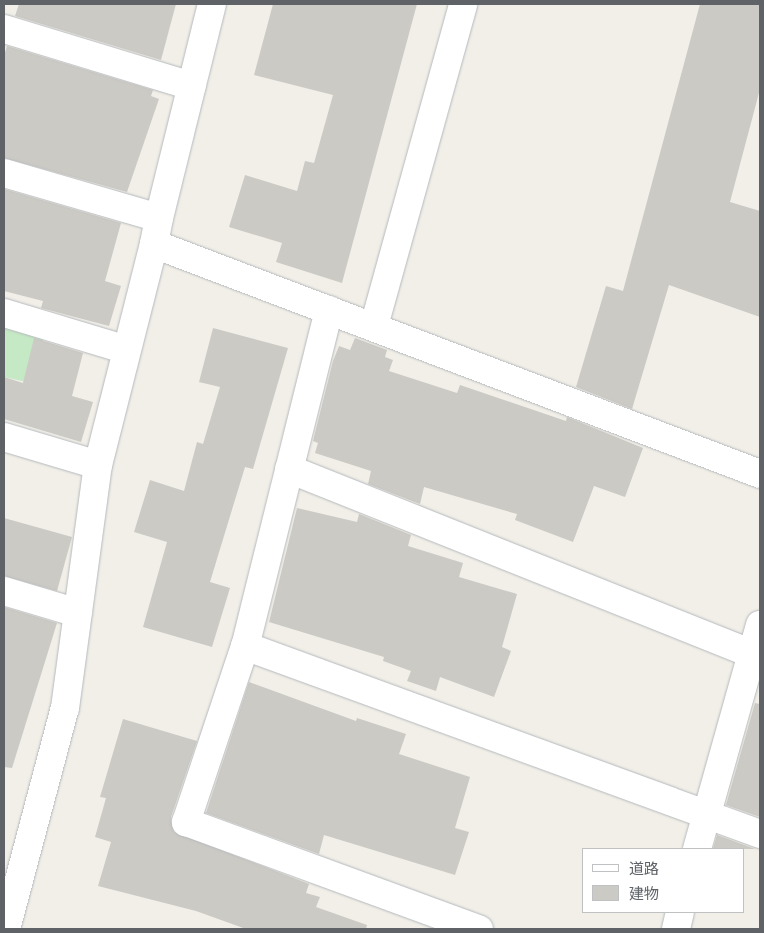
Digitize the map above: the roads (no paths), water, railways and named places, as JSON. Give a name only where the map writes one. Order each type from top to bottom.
[{"type":"street","points":[[5,929],[65,708],[98,466],[212,4]]},
{"type":"street","points":[[374,326],[463,4]]},
{"type":"street","points":[[4,29],[192,86]]},
{"type":"street","points":[[4,173],[157,231],[329,310],[760,474]]},
{"type":"street","points":[[329,310],[246,646],[186,822],[479,929]]},
{"type":"street","points":[[4,314],[127,350]]},
{"type":"street","points":[[4,437],[98,466]]},
{"type":"street","points":[[289,469],[756,655]]},
{"type":"street","points":[[4,591],[78,613]]},
{"type":"street","points":[[697,848],[756,655],[760,625]]},
{"type":"street","points":[[246,646],[760,834]]},
{"type":"street","points":[[676,929],[680,913]]}]
